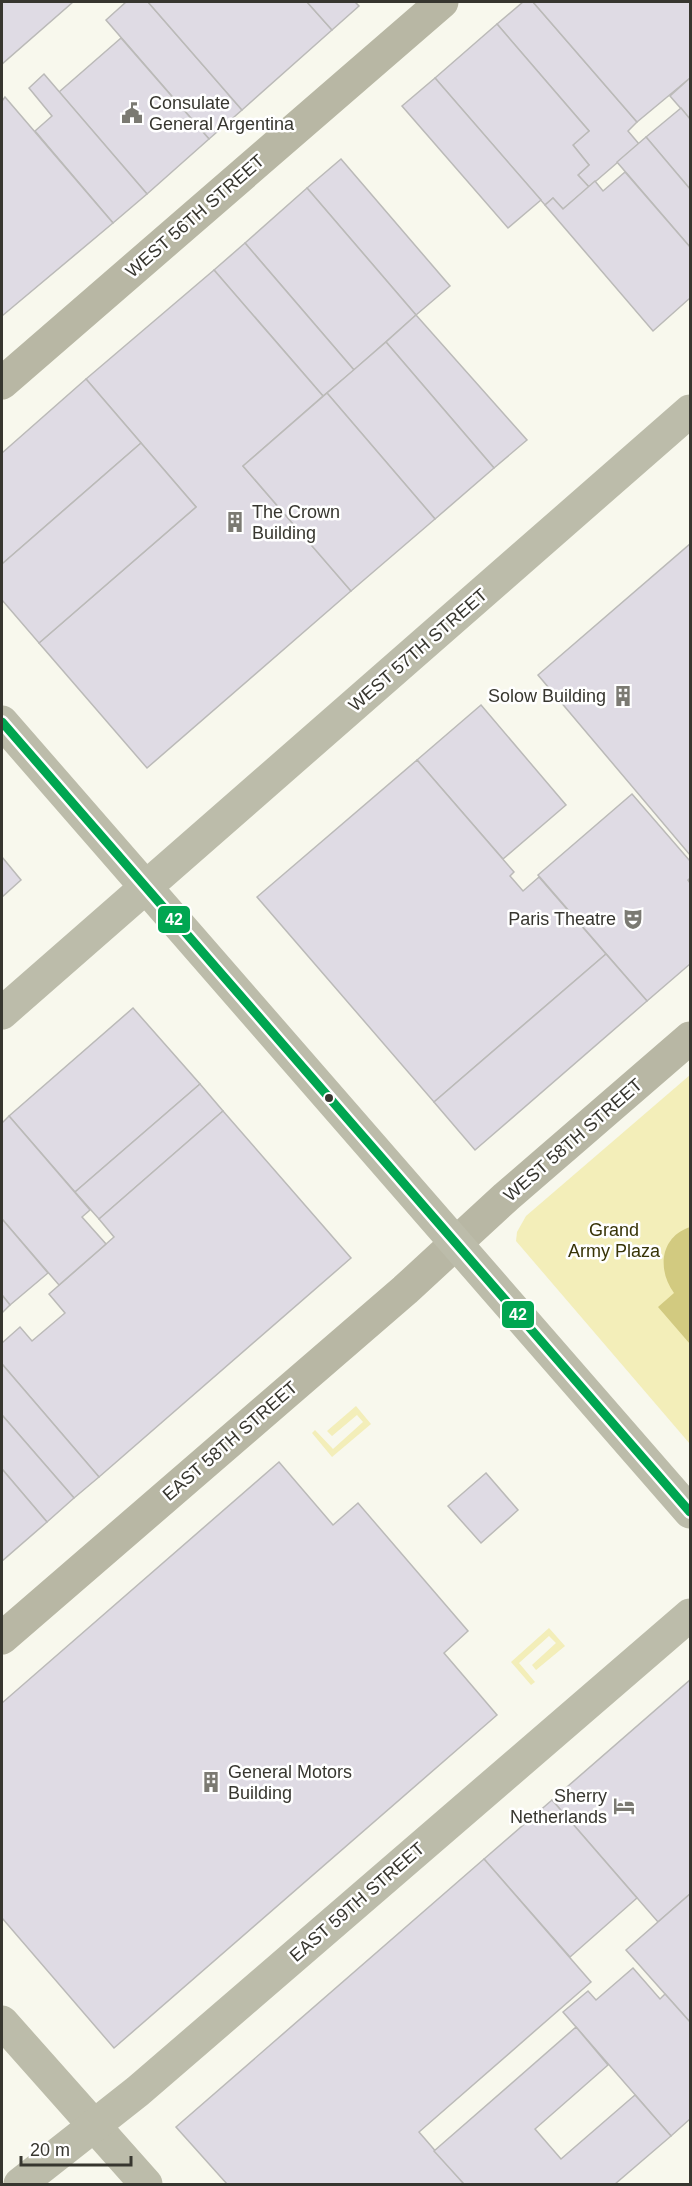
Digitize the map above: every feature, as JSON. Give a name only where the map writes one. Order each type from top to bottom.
[{"type":"main road","name":"WEST 57TH STREET","points":[[2,1013],[690,411]]},
{"type":"main road","points":[[2,722],[690,1512]]},
{"type":"main road","name":"EAST 59TH STREET","points":[[20,2184],[138,2091],[690,1615]]},
{"type":"main road","points":[[2,2022],[146,2184]]},
{"type":"street","name":"WEST 56TH STREET","points":[[2,383],[442,2]]},
{"type":"street","name":"WEST 58TH STREET","points":[[457,1243],[506,1197],[690,1038]]},
{"type":"street","name":"EAST 58TH STREET","points":[[2,1638],[457,1243]]},
{"type":"green space","name":"Grand Army Plaza","points":[[690,1075],[690,1444],[516,1241],[517,1232],[526,1216]]},
{"type":"green space","points":[[356,1406],[371,1424],[332,1457],[312,1433],[315,1430],[333,1449],[363,1422],[357,1415],[332,1436],[327,1431]]},
{"type":"green space","points":[[549,1628],[565,1646],[536,1670],[532,1665],[556,1643],[549,1636],[519,1663],[535,1682],[531,1685],[511,1662]]},
{"type":"shaded area","points":[[690,1227],[690,1344],[658,1307],[674,1293],[665,1274],[664,1255],[667,1246],[672,1238]]},
{"type":"building","points":[[2,2],[73,2],[2,64]]},
{"type":"building","points":[[126,2],[148,2],[242,110],[209,139],[106,20]]},
{"type":"building","points":[[148,2],[307,2],[332,30],[242,110]]},
{"type":"building","points":[[307,2],[355,2],[359,6],[332,30]]},
{"type":"building","points":[[523,2],[533,2],[637,122],[628,131],[639,144],[589,187],[578,175],[589,165],[573,145],[589,131],[497,24]]},
{"type":"building","points":[[533,2],[690,2],[690,78],[637,122]]},
{"type":"building","points":[[497,24],[589,131],[573,145],[589,165],[578,175],[589,187],[563,209],[553,198],[545,205],[435,78]]},
{"type":"building","name":"Consulate General Argentina","points":[[121,38],[209,139],[147,194],[59,92]]},
{"type":"building","points":[[44,74],[147,194],[113,223],[35,131],[52,116],[29,88]]},
{"type":"building","points":[[435,78],[541,200],[508,228],[402,106]]},
{"type":"building","points":[[690,78],[690,119],[670,96]]},
{"type":"building","points":[[5,97],[113,223],[2,316],[2,101]]},
{"type":"building","points":[[681,108],[690,119],[690,189],[646,137]]},
{"type":"building","points":[[646,137],[690,189],[690,247],[617,162]]},
{"type":"building","points":[[341,159],[450,286],[416,315],[307,188]]},
{"type":"building","points":[[625,172],[690,247],[690,298],[653,331],[545,205],[553,198],[563,209],[595,181],[603,191]]},
{"type":"building","points":[[307,188],[416,315],[354,370],[245,243]]},
{"type":"building","points":[[245,243],[354,370],[323,396],[214,270]]},
{"type":"building","name":"The Crown Building","points":[[214,270],[323,396],[243,466],[351,591],[147,768],[39,643],[196,507],[86,379]]},
{"type":"building","points":[[416,315],[527,440],[494,468],[386,342]]},
{"type":"building","points":[[386,342],[494,468],[435,519],[327,393]]},
{"type":"building","points":[[86,379],[141,443],[2,564],[2,453]]},
{"type":"building","points":[[327,393],[435,519],[351,591],[243,466]]},
{"type":"building","points":[[141,443],[196,507],[39,643],[2,600],[2,564]]},
{"type":"building","name":"Solow Building","points":[[690,544],[690,855],[538,675]]},
{"type":"building","points":[[481,705],[566,805],[503,859],[417,760]]},
{"type":"building","points":[[417,760],[514,872],[510,876],[523,891],[539,877],[606,954],[434,1102],[257,897]]},
{"type":"building","name":"Paris Theatre","points":[[632,794],[690,861],[688,880],[690,883],[690,964],[647,1001],[538,875]]},
{"type":"building","points":[[2,857],[21,880],[2,897]]},
{"type":"building","points":[[606,954],[647,1001],[475,1150],[434,1102]]},
{"type":"building","points":[[133,1008],[200,1084],[75,1192],[9,1116]]},
{"type":"building","points":[[200,1084],[223,1111],[99,1219],[75,1192]]},
{"type":"building","points":[[223,1111],[351,1258],[99,1477],[2,1364],[2,1343],[20,1327],[32,1341],[65,1313],[49,1294],[114,1237],[99,1219]]},
{"type":"building","points":[[9,1116],[90,1210],[82,1217],[106,1244],[59,1285],[2,1219],[2,1123]]},
{"type":"building","points":[[2,1219],[48,1273],[10,1305],[2,1295]]},
{"type":"building","points":[[2,1295],[10,1305],[2,1313]]},
{"type":"building","points":[[2,1364],[99,1477],[74,1498],[2,1415]]},
{"type":"building","points":[[2,1415],[74,1498],[47,1522],[2,1469]]},
{"type":"building","name":"General Motors Building","points":[[279,1462],[333,1525],[358,1503],[468,1631],[444,1653],[497,1715],[114,2048],[2,1918],[2,1703]]},
{"type":"building","points":[[2,1469],[47,1522],[2,1561]]},
{"type":"building","points":[[486,1473],[518,1510],[481,1543],[448,1506]]},
{"type":"building","name":"Sherry Netherlands","points":[[690,1680],[690,1894],[658,1922],[552,1800]]},
{"type":"building","points":[[552,1800],[637,1898],[570,1957],[484,1859]]},
{"type":"building","points":[[484,1859],[591,1982],[419,2132],[464,2184],[227,2184],[176,2127]]},
{"type":"building","points":[[690,1894],[690,2022],[626,1950]]},
{"type":"building","points":[[633,1968],[660,1999],[665,1994],[690,2022],[690,2119],[671,2136],[563,2012],[588,1991],[596,2000]]},
{"type":"building","points":[[576,2027],[608,2065],[535,2129],[561,2159],[635,2095],[671,2136],[615,2184],[464,2184],[434,2151]]},
{"type":"transit line","name":"42","points":[[2,722],[690,1512]]},
{"type":"place","name":"Consulate General Argentina","points":[[132,113]]},
{"type":"place","name":"The Crown Building","points":[[235,522]]},
{"type":"place","name":"Solow Building","points":[[623,696]]},
{"type":"place","name":"Paris Theatre","points":[[633,919]]},
{"type":"place","name":"General Motors Building","points":[[211,1782]]},
{"type":"place","name":"Sherry Netherlands","points":[[624,1806]]}]
